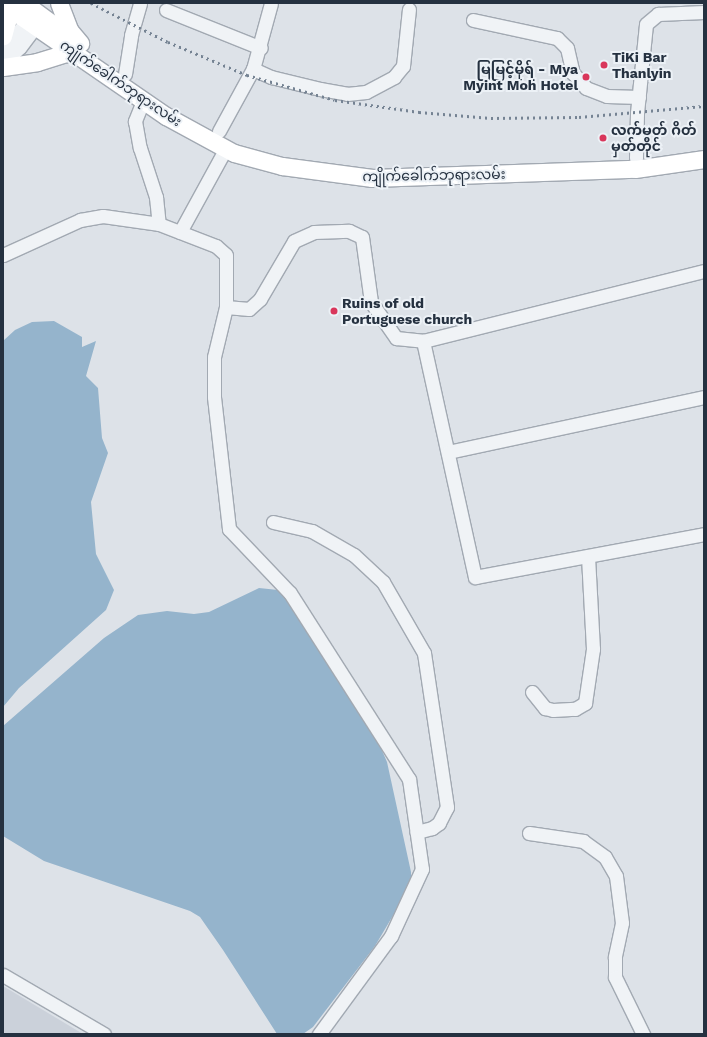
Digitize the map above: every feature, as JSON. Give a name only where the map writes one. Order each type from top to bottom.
[{"type":"main road","points":[[3,66],[37,62],[78,49],[59,3]]},
{"type":"main road","name":"ကျိုက်ခေါက်ဘုရားလမ်း","points":[[3,4],[35,11],[78,49],[143,101],[166,116],[226,148],[282,166],[372,178],[635,169],[704,159]]},
{"type":"main road","points":[[3,8],[7,21],[3,36]]},
{"type":"main road","name":"ကျိုက်ခေါက်ဘုရားလမ်း","points":[[78,49],[125,74],[172,106],[239,142],[285,156],[374,167],[636,158],[704,148]]},
{"type":"street","points":[[125,74],[140,3]]},
{"type":"street","points":[[219,131],[253,69],[261,48],[271,3]]},
{"type":"street","points":[[253,69],[272,77],[320,89],[348,94],[366,92],[394,77],[403,66],[410,8]]},
{"type":"street","points":[[166,10],[261,48]]},
{"type":"street","points":[[3,51],[35,11]]},
{"type":"street","points":[[3,63],[20,47],[35,11]]},
{"type":"street","points":[[636,158],[639,97],[646,24],[658,14],[704,12]]},
{"type":"street","points":[[473,20],[557,38],[567,48],[573,74],[586,88],[607,96],[639,97]]},
{"type":"street","points":[[143,101],[135,121],[140,148],[156,197],[159,224]]},
{"type":"street","points":[[180,232],[226,148]]},
{"type":"street","points":[[3,255],[80,220],[104,216],[159,224],[216,246],[226,255],[226,307],[214,356],[214,397],[229,529],[290,593],[409,779],[422,869],[391,936],[319,1034]]},
{"type":"street","points":[[226,307],[249,309],[260,299],[294,241],[314,232],[349,231],[362,237],[371,302],[396,338],[423,341],[704,271]]},
{"type":"street","points":[[423,341],[475,577],[704,534]]},
{"type":"street","points":[[448,452],[704,397]]},
{"type":"street","points":[[273,522],[312,531],[354,555],[383,582],[424,653],[447,807],[439,823],[417,832]]},
{"type":"street","points":[[532,692],[545,708],[553,710],[575,709],[585,703],[593,649],[588,556]]},
{"type":"street","points":[[529,834],[583,841],[605,857],[616,876],[622,922],[614,962],[615,977],[643,1034]]},
{"type":"street","points":[[3,975],[104,1034]]},
{"type":"shaded area","points":[[3,986],[83,1034],[3,1034]]},
{"type":"water","points":[[54,321],[82,337],[82,347],[96,341],[86,376],[98,388],[102,438],[108,453],[91,502],[96,554],[114,590],[106,610],[19,688],[3,707],[3,341],[15,330],[32,322]]},
{"type":"water","points":[[259,588],[278,590],[289,598],[377,739],[387,762],[411,872],[411,881],[401,902],[375,946],[313,1027],[303,1034],[277,1034],[200,917],[190,911],[44,861],[3,836],[3,726],[104,638],[138,615],[167,611],[194,614],[209,612]]},
{"type":"railway","points":[[91,3],[168,42],[247,75],[335,100],[419,112],[491,118],[579,117],[704,106]]},
{"type":"place","name":"TiKi Bar Thanlyin","points":[[604,65]]},
{"type":"place","name":"မြမြင့်မိုရ် - Mya Myint Moh Hotel","points":[[586,77]]},
{"type":"place","name":"လက်မှတ် ဂိတ် မှတ်တိုင်","points":[[603,138]]},
{"type":"place","name":"Ruins of old Portuguese church","points":[[334,311]]}]
